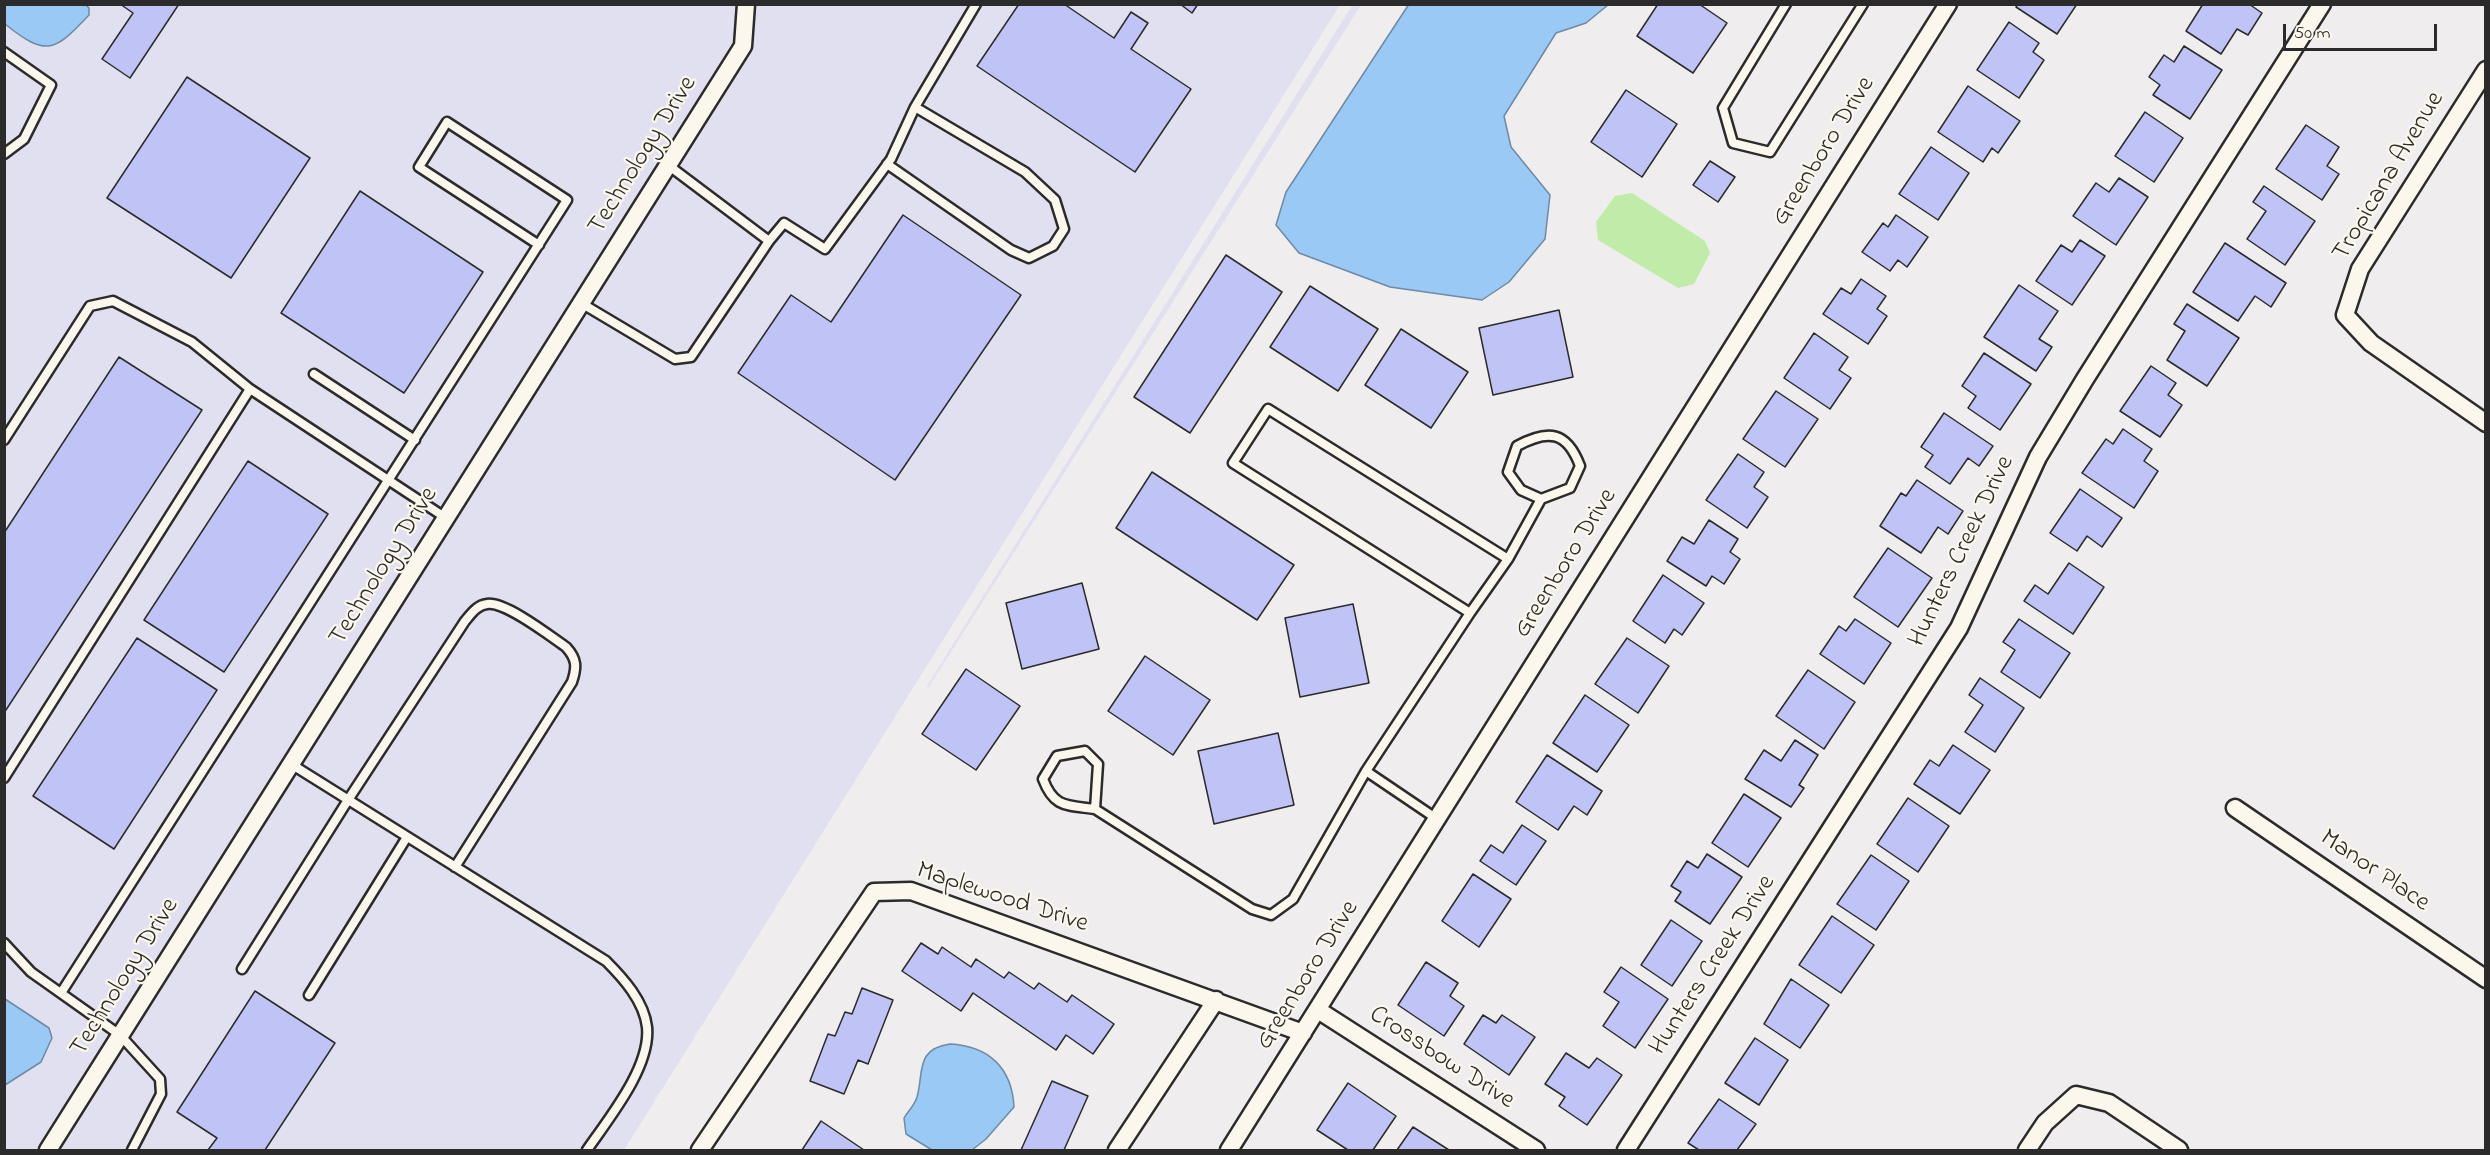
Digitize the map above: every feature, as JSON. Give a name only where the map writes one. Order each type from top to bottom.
[{"type":"street","name":"Technology Drive","points":[[48,1150],[743,46],[746,4]]},
{"type":"street","name":"Greenboro Drive","points":[[1229,1150],[1948,4]]},
{"type":"street","name":"Hunters Creek Drive","points":[[1626,1150],[1959,628],[2038,457],[2322,4]]},
{"type":"street","name":"Tropicana Avenue","points":[[2486,70],[2360,269],[2345,315],[2371,343],[2486,423]]},
{"type":"street","name":"Manor Place","points":[[2235,808],[2486,979]]},
{"type":"street","name":"Maplewood Drive","points":[[700,1150],[874,891],[911,891],[1303,1033]]},
{"type":"street","points":[[1117,1150],[1216,1000]]},
{"type":"street","name":"Crossbow Drive","points":[[1318,1010],[1536,1150]]},
{"type":"street","points":[[2027,1150],[2044,1123],[2076,1095],[2109,1103],[2179,1150]]},
{"type":"lane","points":[[581,303],[675,359],[692,357],[769,241],[784,223],[825,249],[887,164],[915,107],[976,4]]},
{"type":"lane","points":[[1786,4],[1723,108],[1733,142],[1770,152],[1863,4]]},
{"type":"lane","points":[[4,52],[51,86],[24,139],[4,154]]},
{"type":"lane","points":[[887,164],[1011,250],[1029,258],[1053,246],[1064,229],[1055,200],[1025,172],[915,107]]},
{"type":"lane","points":[[61,993],[415,440],[539,245],[567,200],[447,122],[419,166],[539,245]]},
{"type":"lane","points":[[668,165],[769,241]]},
{"type":"lane","points":[[4,440],[90,306],[113,301],[192,342],[250,389],[446,518]]},
{"type":"lane","points":[[314,374],[415,440]]},
{"type":"lane","points":[[4,778],[250,389]]},
{"type":"lane","points":[[1470,613],[1233,463],[1268,409],[1508,558]]},
{"type":"lane","points":[[1095,809],[1098,764],[1085,751],[1057,756],[1043,779],[1050,797],[1066,805],[1095,809],[1252,909],[1271,915],[1293,899],[1366,771],[1508,558],[1541,498],[1569,488],[1580,466],[1573,447],[1555,436],[1536,436],[1516,446],[1508,472],[1521,490],[1541,498]]},
{"type":"lane","points":[[242,969],[348,800],[465,621],[478,607],[488,603],[502,606],[566,647],[574,656],[577,668],[572,682],[455,867]]},
{"type":"lane","points":[[291,764],[606,961],[628,983],[647,1026],[644,1051],[632,1082],[587,1150]]},
{"type":"lane","points":[[1366,771],[1437,819]]},
{"type":"lane","points":[[309,995],[407,837]]},
{"type":"lane","points":[[4,943],[31,972],[120,1035],[160,1079],[161,1094],[132,1150]]},
{"type":"shaded area","points":[[1353,4],[1361,5],[928,688],[927,686]]},
{"type":"shaded area","points":[[5,5],[1340,5],[624,1150],[5,1150]]},
{"type":"green space","points":[[1632,193],[1705,241],[1710,253],[1694,284],[1678,288],[1598,240],[1596,222],[1615,196]]},
{"type":"water","points":[[1409,4],[1608,5],[1586,23],[1556,33],[1504,116],[1511,147],[1550,195],[1545,239],[1509,282],[1482,300],[1390,287],[1299,253],[1276,225],[1286,192]]},
{"type":"water","points":[[5,5],[86,5],[89,8],[89,15],[59,43],[50,46],[41,46],[31,42],[5,24]]},
{"type":"water","points":[[5,999],[49,1028],[52,1038],[41,1062],[5,1085]]},
{"type":"water","points":[[950,1044],[976,1049],[996,1062],[1009,1081],[1012,1093],[1014,1107],[986,1139],[972,1150],[932,1150],[906,1134],[904,1118],[916,1100],[926,1056],[939,1047]]},
{"type":"building","points":[[120,4],[179,4],[130,78],[102,59],[133,13]]},
{"type":"building","points":[[1019,4],[1064,4],[1114,38],[1131,12],[1148,23],[1131,49],[1191,89],[1135,172],[977,66]]},
{"type":"building","points":[[1180,4],[1198,4],[1192,13]]},
{"type":"building","points":[[1658,4],[1699,4],[1727,23],[1693,73],[1637,36]]},
{"type":"building","points":[[2018,4],[2077,4],[2057,34],[2016,7]]},
{"type":"building","points":[[2203,4],[2249,4],[2262,13],[2248,35],[2237,29],[2221,54],[2186,31]]},
{"type":"building","points":[[2009,22],[2039,43],[2033,52],[2044,60],[2019,98],[1977,70]]},
{"type":"building","points":[[2184,46],[2222,70],[2190,119],[2153,95],[2160,85],[2149,77],[2164,55],[2174,62]]},
{"type":"building","points":[[187,77],[310,158],[231,278],[107,198]]},
{"type":"building","points":[[1968,86],[2020,121],[1998,153],[1992,148],[1983,162],[1938,132]]},
{"type":"building","points":[[1626,90],[1677,124],[1642,177],[1591,142]]},
{"type":"building","points":[[2145,112],[2183,138],[2154,182],[2115,156]]},
{"type":"building","points":[[2306,125],[2339,147],[2327,166],[2339,174],[2322,200],[2276,169]]},
{"type":"building","points":[[1931,147],[1969,173],[1938,220],[1899,194]]},
{"type":"building","points":[[1710,161],[1735,177],[1718,202],[1693,185]]},
{"type":"building","points":[[2119,178],[2148,197],[2116,245],[2073,216],[2096,183],[2109,192]]},
{"type":"building","points":[[2264,186],[2315,221],[2285,265],[2247,239],[2266,211],[2253,202]]},
{"type":"building","points":[[360,191],[483,272],[404,393],[281,313]]},
{"type":"building","points":[[903,215],[1021,295],[895,480],[738,373],[791,295],[831,322]]},
{"type":"building","points":[[1896,215],[1928,237],[1907,267],[1898,260],[1890,271],[1862,252],[1883,223],[1888,227]]},
{"type":"building","points":[[2080,240],[2105,256],[2072,305],[2036,281],[2061,245],[2072,252]]},
{"type":"building","points":[[2225,243],[2286,283],[2271,307],[2255,296],[2238,321],[2193,292]]},
{"type":"building","points":[[1226,255],[1282,292],[1190,433],[1134,397]]},
{"type":"building","points":[[1861,279],[1886,296],[1877,309],[1887,316],[1868,344],[1823,314],[1841,288],[1851,294]]},
{"type":"building","points":[[2019,285],[2058,311],[2039,339],[2052,347],[2036,371],[1984,337]]},
{"type":"building","points":[[1310,286],[1378,329],[1338,391],[1270,347]]},
{"type":"building","points":[[2187,304],[2239,338],[2207,386],[2167,360],[2185,331],[2174,324]]},
{"type":"building","points":[[1559,310],[1573,377],[1493,395],[1479,328]]},
{"type":"building","points":[[1401,329],[1468,372],[1431,428],[1365,385]]},
{"type":"building","points":[[1814,333],[1848,357],[1839,370],[1851,378],[1830,409],[1784,378]]},
{"type":"building","points":[[1984,353],[2031,384],[2000,430],[1968,408],[1976,396],[1962,386]]},
{"type":"building","points":[[119,357],[202,410],[4,713],[4,533]]},
{"type":"building","points":[[2151,366],[2176,383],[2168,395],[2182,405],[2160,437],[2120,411]]},
{"type":"building","points":[[1776,391],[1818,419],[1785,467],[1743,439]]},
{"type":"building","points":[[1944,413],[1993,446],[1979,466],[1968,458],[1950,484],[1925,467],[1933,455],[1921,447]]},
{"type":"building","points":[[2123,429],[2152,449],[2144,461],[2158,471],[2134,508],[2082,473],[2106,439],[2113,444]]},
{"type":"building","points":[[1738,454],[1764,472],[1754,487],[1768,497],[1747,528],[1706,500]]},
{"type":"building","points":[[248,461],[328,514],[224,672],[144,620]]},
{"type":"building","points":[[1152,472],[1294,565],[1257,620],[1116,528]]},
{"type":"building","points":[[1917,480],[1963,511],[1948,534],[1938,527],[1921,553],[1880,526],[1901,493],[1906,496]]},
{"type":"building","points":[[2080,489],[2122,518],[2102,547],[2087,536],[2077,551],[2050,533]]},
{"type":"building","points":[[1709,520],[1738,539],[1730,552],[1740,559],[1724,584],[1712,576],[1706,586],[1667,561],[1682,537],[1694,544]]},
{"type":"building","points":[[1888,548],[1932,578],[1898,627],[1854,597]]},
{"type":"building","points":[[2069,563],[2104,587],[2073,634],[2024,601],[2035,585],[2048,594]]},
{"type":"building","points":[[1663,575],[1704,603],[1682,635],[1674,629],[1665,643],[1633,621]]},
{"type":"building","points":[[1082,583],[1099,649],[1022,669],[1006,603]]},
{"type":"building","points":[[1353,604],[1369,683],[1300,697],[1285,618]]},
{"type":"building","points":[[1855,619],[1891,643],[1864,684],[1820,654],[1839,626],[1846,631]]},
{"type":"building","points":[[2019,619],[2070,653],[2040,698],[2001,672],[2015,650],[2003,642]]},
{"type":"building","points":[[137,638],[217,690],[114,849],[33,796]]},
{"type":"building","points":[[1627,638],[1669,666],[1638,713],[1595,684]]},
{"type":"building","points":[[1145,656],[1210,700],[1173,755],[1108,711]]},
{"type":"building","points":[[966,669],[1020,706],[976,770],[922,734]]},
{"type":"building","points":[[1808,670],[1855,702],[1824,749],[1776,716]]},
{"type":"building","points":[[1980,678],[2024,708],[1995,752],[1965,732],[1983,705],[1969,695]]},
{"type":"building","points":[[1585,695],[1629,725],[1597,772],[1553,743]]},
{"type":"building","points":[[1278,733],[1294,805],[1214,824],[1198,751]]},
{"type":"building","points":[[1795,740],[1818,755],[1799,785],[1804,788],[1791,807],[1745,779],[1764,750],[1781,761]]},
{"type":"building","points":[[1953,745],[1990,770],[1960,814],[1914,784],[1930,760],[1939,766]]},
{"type":"building","points":[[1547,755],[1602,791],[1587,815],[1574,806],[1558,830],[1516,802]]},
{"type":"building","points":[[1744,794],[1781,818],[1748,867],[1712,843]]},
{"type":"building","points":[[1908,798],[1949,826],[1918,872],[1877,844]]},
{"type":"building","points":[[1522,825],[1546,841],[1516,885],[1480,861],[1491,845],[1503,853]]},
{"type":"building","points":[[1707,854],[1742,877],[1710,924],[1675,901],[1681,892],[1671,886],[1687,861],[1698,868]]},
{"type":"building","points":[[1871,855],[1909,881],[1876,930],[1837,904]]},
{"type":"building","points":[[1473,874],[1511,899],[1479,947],[1442,921]]},
{"type":"building","points":[[1832,916],[1874,945],[1841,993],[1799,965]]},
{"type":"building","points":[[1671,920],[1702,941],[1672,986],[1641,965]]},
{"type":"building","points":[[921,943],[938,954],[942,947],[971,967],[976,959],[1004,978],[1009,972],[1034,989],[1039,983],[1067,1002],[1072,995],[1114,1024],[1093,1054],[1066,1035],[1056,1050],[973,993],[961,1011],[902,971]]},
{"type":"building","points":[[1426,962],[1458,983],[1450,996],[1464,1006],[1444,1036],[1398,1005]]},
{"type":"building","points":[[1621,967],[1668,999],[1635,1048],[1603,1026],[1619,1002],[1604,992]]},
{"type":"building","points":[[1791,979],[1829,1005],[1800,1048],[1764,1024]]},
{"type":"building","points":[[862,988],[893,1000],[868,1064],[858,1060],[844,1094],[810,1081],[828,1034],[835,1036],[845,1012],[852,1014]]},
{"type":"building","points":[[255,991],[335,1043],[265,1150],[208,1150],[217,1138],[177,1112]]},
{"type":"building","points":[[1483,1015],[1496,1023],[1502,1015],[1535,1037],[1509,1075],[1464,1044]]},
{"type":"building","points":[[1755,1038],[1788,1060],[1759,1105],[1725,1083]]},
{"type":"building","points":[[1566,1053],[1589,1068],[1597,1058],[1622,1075],[1587,1125],[1559,1106],[1565,1097],[1545,1084]]},
{"type":"building","points":[[1052,1081],[1088,1096],[1064,1150],[1021,1150]]},
{"type":"building","points":[[1348,1083],[1396,1116],[1373,1150],[1348,1150],[1317,1130]]},
{"type":"building","points":[[1719,1099],[1756,1124],[1737,1150],[1699,1150],[1688,1143]]},
{"type":"building","points":[[821,1121],[864,1150],[802,1150]]},
{"type":"building","points":[[1413,1127],[1449,1150],[1397,1150]]}]
